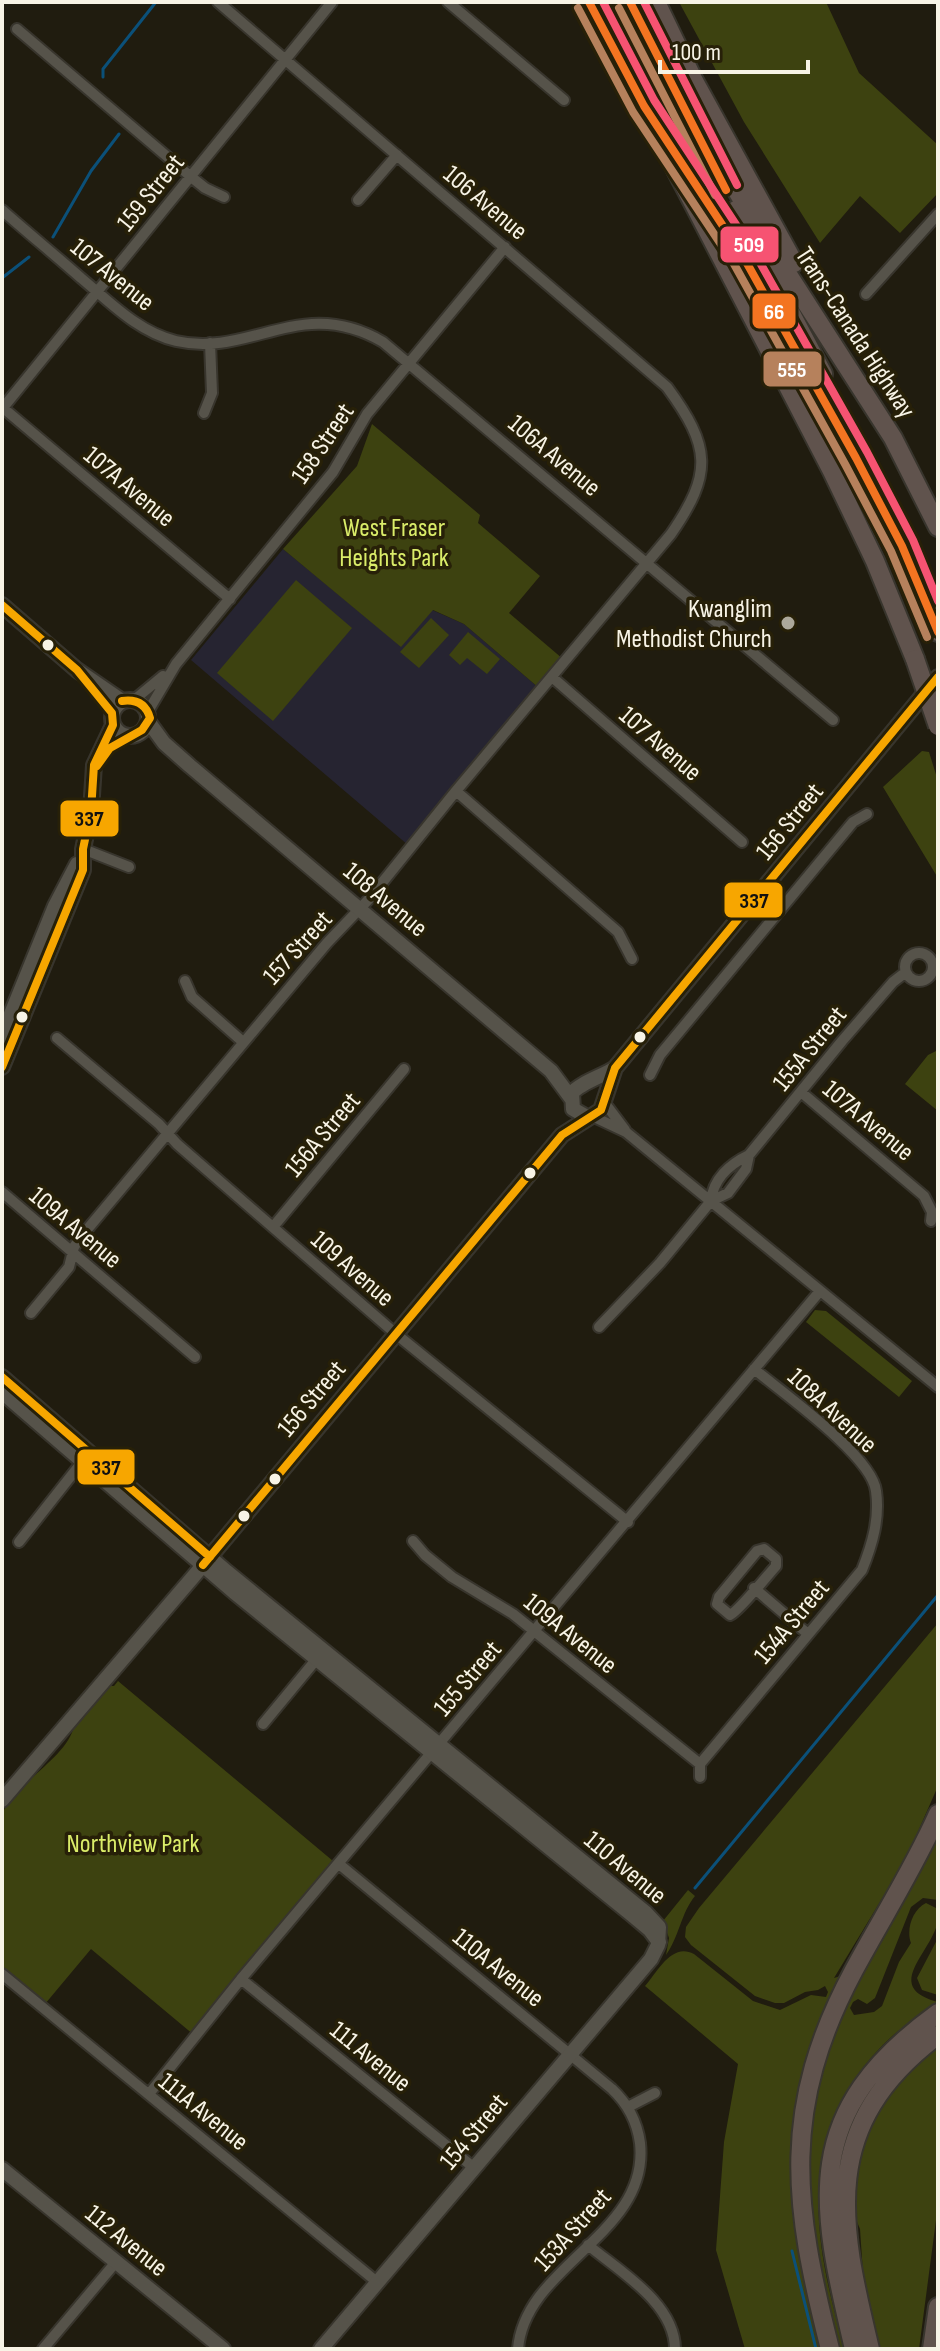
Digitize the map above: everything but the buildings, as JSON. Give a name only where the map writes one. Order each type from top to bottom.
[{"type":"highway","points":[[581,2],[611,44]]},
{"type":"highway","points":[[589,2],[832,471],[875,561],[915,659],[938,726]]},
{"type":"highway","name":"Trans-Canada Highway","points":[[630,2],[676,88],[769,245],[870,398],[938,527]]},
{"type":"highway","points":[[656,2],[693,79],[870,398]]},
{"type":"highway","points":[[676,88],[756,252],[913,542],[938,600]]},
{"type":"highway","points":[[644,106],[744,258],[856,458],[902,546],[938,632]]},
{"type":"highway","points":[[830,2349],[808,2259],[801,2207],[800,2145],[811,2074],[824,2034],[852,1973],[938,1814]]},
{"type":"highway","points":[[854,2349],[828,2221],[828,2183],[833,2150],[846,2115],[875,2069],[904,2039],[938,2013]]},
{"type":"highway","points":[[870,2349],[846,2237],[846,2186],[851,2155],[860,2127],[887,2082],[938,2035]]},
{"type":"highway","points":[[932,2349],[938,2307]]},
{"type":"street","name":"106 Avenue","points":[[218,2],[667,387],[692,420],[701,455]]},
{"type":"street","name":"159 Street","points":[[2,408],[332,2]]},
{"type":"street","points":[[448,2],[564,100]]},
{"type":"street","points":[[17,29],[190,176],[224,197]]},
{"type":"street","points":[[358,200],[397,155]]},
{"type":"street","name":"107 Avenue","points":[[2,210],[123,314],[148,331],[181,342],[210,343]]},
{"type":"street","points":[[866,294],[938,214]]},
{"type":"street","name":"158 Street","points":[[148,717],[154,697],[176,664],[333,472],[367,414],[505,247]]},
{"type":"street","name":"106A Avenue","points":[[210,343],[291,325],[328,323],[377,338],[833,720]]},
{"type":"street","points":[[204,413],[212,393],[210,343]]},
{"type":"street","name":"107A Avenue","points":[[2,408],[230,599]]},
{"type":"street","name":"157 Street","points":[[31,1313],[69,1267],[72,1252],[80,1238],[332,937],[361,909],[648,562],[689,507],[701,481],[701,455]]},
{"type":"street","points":[[2,605],[77,670],[128,701],[142,705],[148,717],[144,730],[112,747],[93,777]]},
{"type":"street","name":"158 Street","points":[[128,701],[176,664]]},
{"type":"street","points":[[77,670],[118,732],[132,736]]},
{"type":"street","name":"107 Avenue","points":[[552,677],[742,842]]},
{"type":"street","name":"156 Street","points":[[604,1100],[615,1068],[938,677]]},
{"type":"street","points":[[2,1067],[83,870],[95,759],[112,719],[128,701]]},
{"type":"street","name":"108 Avenue","points":[[148,717],[164,743],[190,766],[551,1071],[571,1102]]},
{"type":"street","name":"108 Avenue","points":[[132,736],[190,766]]},
{"type":"street","points":[[456,791],[618,932],[632,959]]},
{"type":"street","name":"156 Street","points":[[650,1075],[660,1055],[853,822],[867,814]]},
{"type":"street","points":[[83,853],[129,867]]},
{"type":"street","points":[[2,1036],[55,906],[83,853]]},
{"type":"street","name":"155A Street","points":[[599,1327],[660,1263],[711,1201],[716,1182],[735,1162],[749,1155],[893,982],[906,972]]},
{"type":"street","points":[[185,981],[198,1003],[243,1042]]},
{"type":"street","name":"109 Avenue","points":[[57,1038],[396,1334],[628,1522]]},
{"type":"street","name":"156 Street","points":[[585,1084],[615,1068]]},
{"type":"street","name":"156A Street","points":[[273,1227],[404,1069]]},
{"type":"street","name":"108 Avenue","points":[[551,1071],[585,1084]]},
{"type":"street","points":[[626,1132],[576,1113],[571,1102],[575,1089],[585,1084],[600,1090],[626,1132],[938,1387]]},
{"type":"street","name":"107A Avenue","points":[[801,1092],[924,1196],[932,1212],[931,1221]]},
{"type":"street","points":[[589,1117],[601,1110],[604,1100]]},
{"type":"street","name":"156 Street","points":[[562,1135],[571,1102]]},
{"type":"street","name":"156 Street","points":[[4,1793],[206,1561],[562,1135],[589,1117]]},
{"type":"street","name":"109A Avenue","points":[[2,1192],[195,1357]]},
{"type":"street","name":"155 Street","points":[[149,2094],[241,1979],[820,1291]]},
{"type":"street","name":"108A Avenue","points":[[754,1369],[860,1459],[876,1488]]},
{"type":"street","name":"110 Avenue","points":[[2,1377],[138,1495],[206,1561]]},
{"type":"street","name":"110 Avenue","points":[[2,1392],[82,1462],[436,1749],[650,1916],[659,1929],[659,1942]]},
{"type":"street","points":[[19,1542],[82,1462],[90,1462],[130,1496],[138,1495]]},
{"type":"street","name":"154A Street","points":[[700,1764],[862,1570],[875,1538],[876,1488]]},
{"type":"street","name":"109A Avenue","points":[[413,1541],[425,1555],[460,1583],[535,1631],[700,1764]]},
{"type":"street","points":[[764,1549],[776,1559],[776,1566],[754,1588],[736,1613],[730,1615],[717,1604],[719,1597],[757,1551],[764,1549]]},
{"type":"street","points":[[754,1588],[808,1634]]},
{"type":"street","points":[[263,1724],[320,1655]]},
{"type":"street","points":[[700,1764],[700,1777]]},
{"type":"street","name":"110A Avenue","points":[[339,1864],[612,2089],[628,2107],[638,2133]]},
{"type":"street","name":"154 Street","points":[[321,2349],[651,1959],[659,1942]]},
{"type":"street","name":"111A Avenue","points":[[2,1974],[377,2282]]},
{"type":"street","name":"111 Avenue","points":[[241,1979],[473,2167]]},
{"type":"street","points":[[628,2107],[655,2093]]},
{"type":"street","name":"153A Street","points":[[518,2349],[519,2337],[530,2310],[622,2209],[633,2192],[641,2160],[638,2133]]},
{"type":"street","name":"112 Avenue","points":[[2,2169],[223,2349]]},
{"type":"street","points":[[588,2245],[656,2304],[670,2327],[675,2349]]},
{"type":"street","points":[[43,2349],[116,2262]]},
{"type":"shaded area","points":[[283,549],[401,646],[432,610],[464,624],[539,688],[422,824],[421,830],[408,845],[191,660]]},
{"type":"green space","points":[[679,2],[826,2],[859,73],[938,145],[938,193],[900,233],[860,196],[820,243],[744,122]]},
{"type":"green space","name":"West Fraser Heights Park","points":[[372,424],[480,515],[478,523],[540,576],[509,613],[563,659],[539,688],[464,624],[433,610],[401,647],[283,549],[357,466]]},
{"type":"green space","points":[[296,580],[352,628],[273,721],[217,673]]},
{"type":"green space","points":[[431,618],[449,635],[419,668],[400,652]]},
{"type":"green space","points":[[468,632],[500,659],[487,674],[467,658],[460,665],[449,655]]},
{"type":"green space","points":[[922,751],[929,752],[938,781],[938,878],[883,787]]},
{"type":"green space","points":[[938,1050],[938,1111],[905,1084],[928,1055]]},
{"type":"green space","points":[[815,1310],[826,1311],[912,1381],[899,1397],[806,1322]]},
{"type":"green space","points":[[938,1623],[938,1786],[906,1859],[834,1978],[844,1975],[810,2048],[799,2087],[793,2125],[792,2199],[803,2273],[821,2349],[745,2349],[716,2250],[724,2142],[738,2064],[645,1986],[666,1960],[686,1951],[753,2001],[780,2010],[811,1995],[826,1997],[828,1992],[825,1986],[784,2003],[755,1996],[691,1945],[685,1937],[686,1927]]},
{"type":"green space","name":"Northview Park","points":[[118,1681],[333,1861],[194,2035],[91,1949],[45,2004],[2,1970],[4,1810],[20,1789],[62,1748],[74,1726],[108,1686],[114,1686]]},
{"type":"green space","points":[[938,1834],[938,1900],[923,1898],[911,1907],[875,1998],[867,2004],[858,1999],[850,2008],[854,2015],[874,2012],[882,2006],[899,1962],[911,1943],[909,1932],[914,1915],[926,1903],[938,1909],[937,1926],[913,1971],[911,1981],[922,1996],[938,2002],[887,2041],[853,2082],[834,2117],[823,2154],[819,2191],[820,2230],[825,2269],[845,2349],[836,2349],[809,2211],[807,2155],[810,2127],[818,2088],[845,2012]]},
{"type":"green space","points":[[688,1890],[695,1896],[666,1955],[669,1938],[663,1921]]},
{"type":"green space","points":[[938,1938],[938,1995],[922,1990],[917,1978]]},
{"type":"green space","points":[[938,2043],[938,2205],[919,2349],[878,2349],[864,2288],[860,2229],[853,2212],[854,2187],[863,2144],[887,2094]]},
{"type":"waterway","points":[[103,77],[103,69],[156,2]]},
{"type":"waterway","points":[[53,237],[91,171],[119,134]]},
{"type":"waterway","points":[[2,278],[29,257]]},
{"type":"waterway","points":[[695,1888],[938,1595]]},
{"type":"waterway","points":[[792,2251],[816,2349]]},
{"type":"transit line","name":"66","points":[[589,2],[644,106],[744,258],[856,458],[902,546],[938,632]]},
{"type":"transit line","name":"509","points":[[603,2],[654,100],[754,252],[867,452],[913,540],[938,601]]},
{"type":"transit line","name":"66","points":[[630,2],[726,190]]},
{"type":"transit line","name":"509","points":[[644,2],[737,185]]},
{"type":"transit line","name":"555","points":[[578,8],[633,112],[734,264],[845,464],[891,551],[927,637]]},
{"type":"transit line","name":"555","points":[[619,8],[715,195]]},
{"type":"transit line","name":"337","points":[[2,605],[77,670],[112,713],[113,725],[94,765],[83,870],[2,1067]]},
{"type":"transit line","name":"337","points":[[203,1565],[562,1135],[601,1110],[615,1068],[938,677]]},
{"type":"transit line","name":"337","points":[[97,766],[110,748],[142,730],[150,718],[140,704],[122,701]]},
{"type":"transit line","name":"337","points":[[2,1377],[210,1557]]},
{"type":"place","name":"Kwanglim Methodist Church","points":[[788,623]]}]
